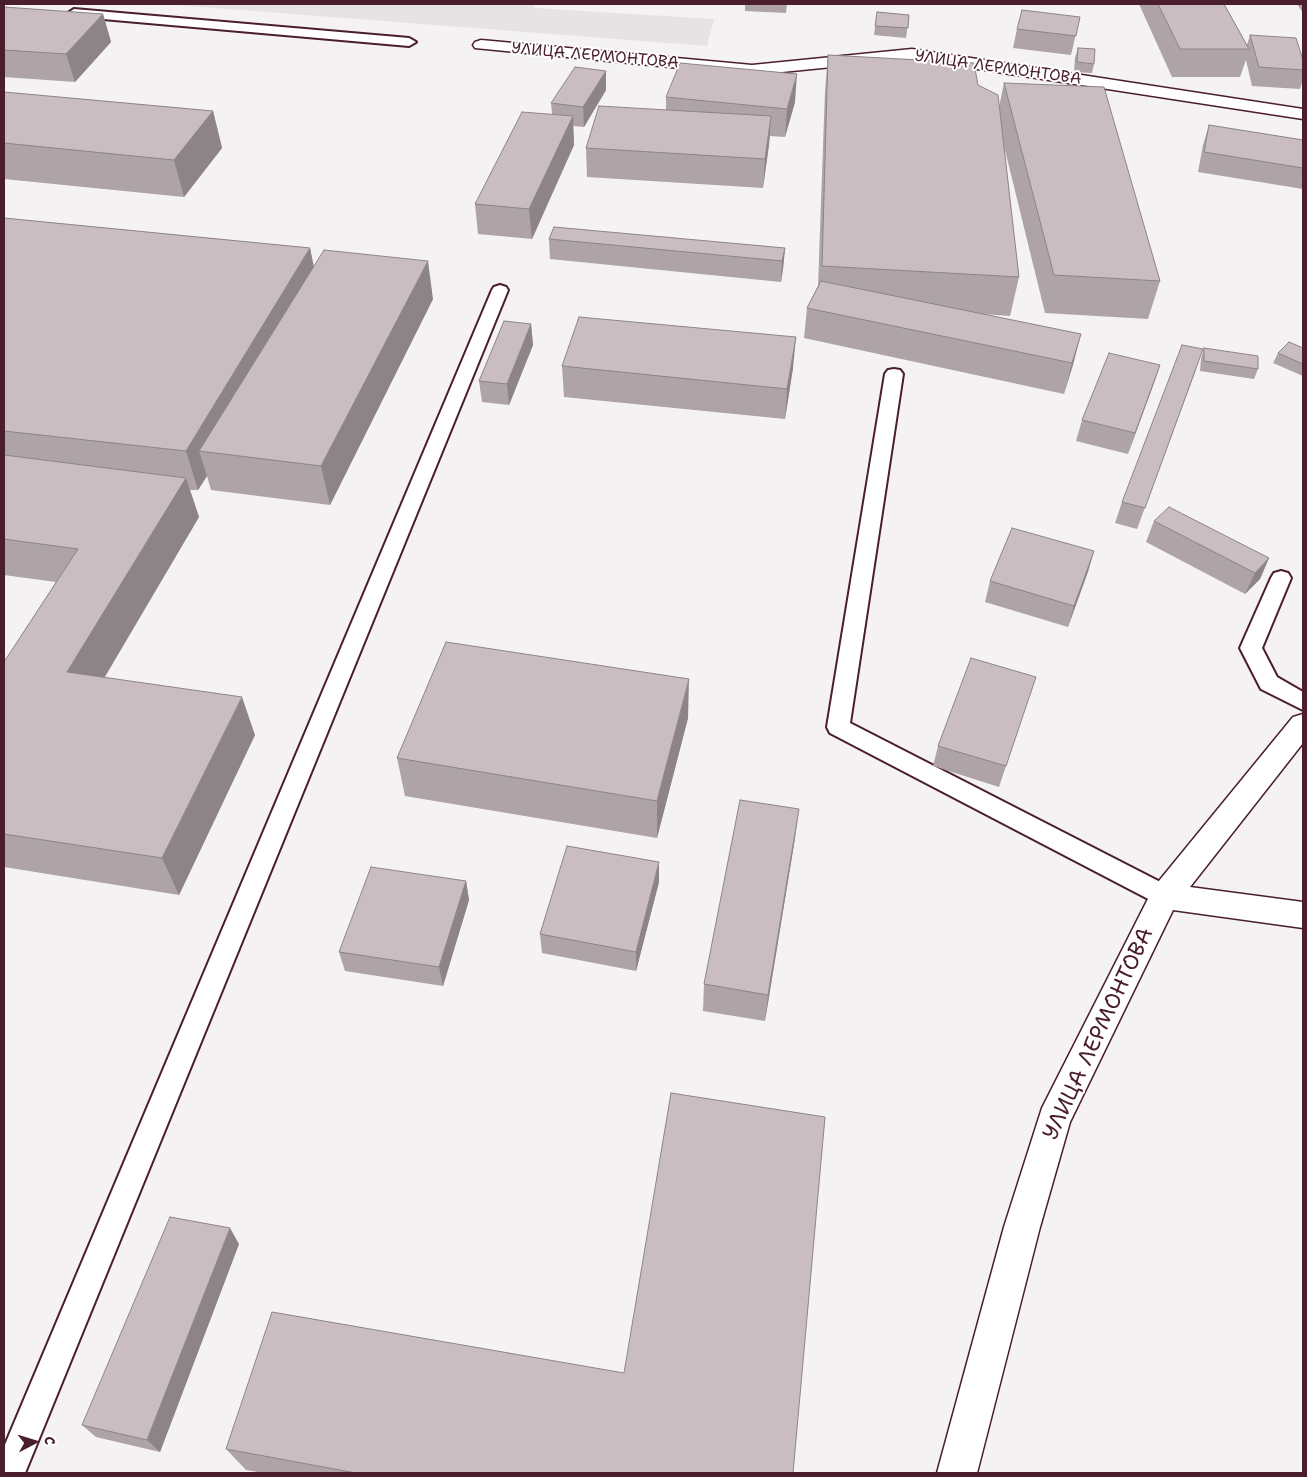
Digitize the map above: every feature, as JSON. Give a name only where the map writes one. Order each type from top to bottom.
[{"type":"street","name":"УЛИЦА ЛЕРМОНТОВА","points":[[481,45],[752,70],[912,54],[1303,114]]},
{"type":"street","name":"УЛИЦА ЛЕРМОНТОВА","points":[[958,1473],[1022,1227],[1054,1118],[1165,896],[1303,724]]},
{"type":"street","points":[[1165,896],[1303,915]]},
{"type":"lane","points":[[63,12],[409,42]]},
{"type":"lane","points":[[9,1473],[500,290]]},
{"type":"lane","points":[[894,374],[838,727],[1165,896]]},
{"type":"lane","points":[[1282,578],[1251,648],[1269,683],[1303,702]]},
{"type":"shaded area","points":[[163,4],[535,4],[535,8],[714,19],[707,46]]},
{"type":"building","points":[[1158,4],[1224,4],[1249,49],[1180,49]]},
{"type":"building","points":[[4,7],[103,14],[66,54],[4,50]]},
{"type":"building","points":[[1022,10],[1080,17],[1076,36],[1017,29]]},
{"type":"building","points":[[877,12],[909,15],[908,28],[875,26]]},
{"type":"building","points":[[1250,35],[1296,38],[1303,60],[1303,70],[1259,67]]},
{"type":"building","points":[[1078,48],[1095,49],[1094,64],[1077,62]]},
{"type":"building","points":[[828,55],[974,63],[978,85],[998,95],[1019,277],[822,266]]},
{"type":"building","points":[[680,63],[797,74],[787,109],[666,97]]},
{"type":"building","points":[[575,67],[606,71],[583,107],[551,103]]},
{"type":"building","points":[[1004,83],[1104,87],[1160,281],[1054,275]]},
{"type":"building","points":[[4,92],[213,111],[174,160],[4,143]]},
{"type":"building","points":[[599,106],[771,116],[765,159],[586,148]]},
{"type":"building","points":[[522,112],[573,116],[529,209],[475,204]]},
{"type":"building","points":[[1209,125],[1303,140],[1303,168],[1204,152]]},
{"type":"building","points":[[4,218],[310,248],[186,451],[4,431]]},
{"type":"building","points":[[554,227],[785,248],[782,261],[549,239]]},
{"type":"building","points":[[324,250],[428,261],[321,466],[199,451]]},
{"type":"building","points":[[821,281],[1081,334],[1072,363],[807,308]]},
{"type":"building","points":[[579,317],[796,337],[787,389],[562,366]]},
{"type":"building","points":[[504,321],[531,324],[507,384],[479,381]]},
{"type":"building","points":[[1289,342],[1303,348],[1303,364],[1278,353]]},
{"type":"building","points":[[1182,345],[1203,349],[1145,508],[1122,502]]},
{"type":"building","points":[[1204,348],[1258,356],[1258,369],[1204,361]]},
{"type":"building","points":[[1109,353],[1160,365],[1135,433],[1082,420]]},
{"type":"building","points":[[4,455],[186,478],[67,672],[242,697],[162,858],[4,834],[4,662],[78,549],[4,539]]},
{"type":"building","points":[[1169,507],[1269,558],[1255,573],[1154,521]]},
{"type":"building","points":[[1012,528],[1094,551],[1074,606],[990,581]]},
{"type":"building","points":[[446,642],[689,679],[657,801],[397,758]]},
{"type":"building","points":[[971,658],[1036,677],[1006,766],[938,746]]},
{"type":"building","points":[[740,800],[799,809],[768,995],[704,984]]},
{"type":"building","points":[[567,846],[659,862],[636,952],[540,934]]},
{"type":"building","points":[[371,867],[466,881],[439,967],[339,952]]},
{"type":"building","points":[[671,1093],[825,1117],[793,1473],[356,1473],[226,1449],[272,1312],[624,1373]]},
{"type":"building","points":[[170,1217],[230,1228],[147,1440],[82,1425]]}]
